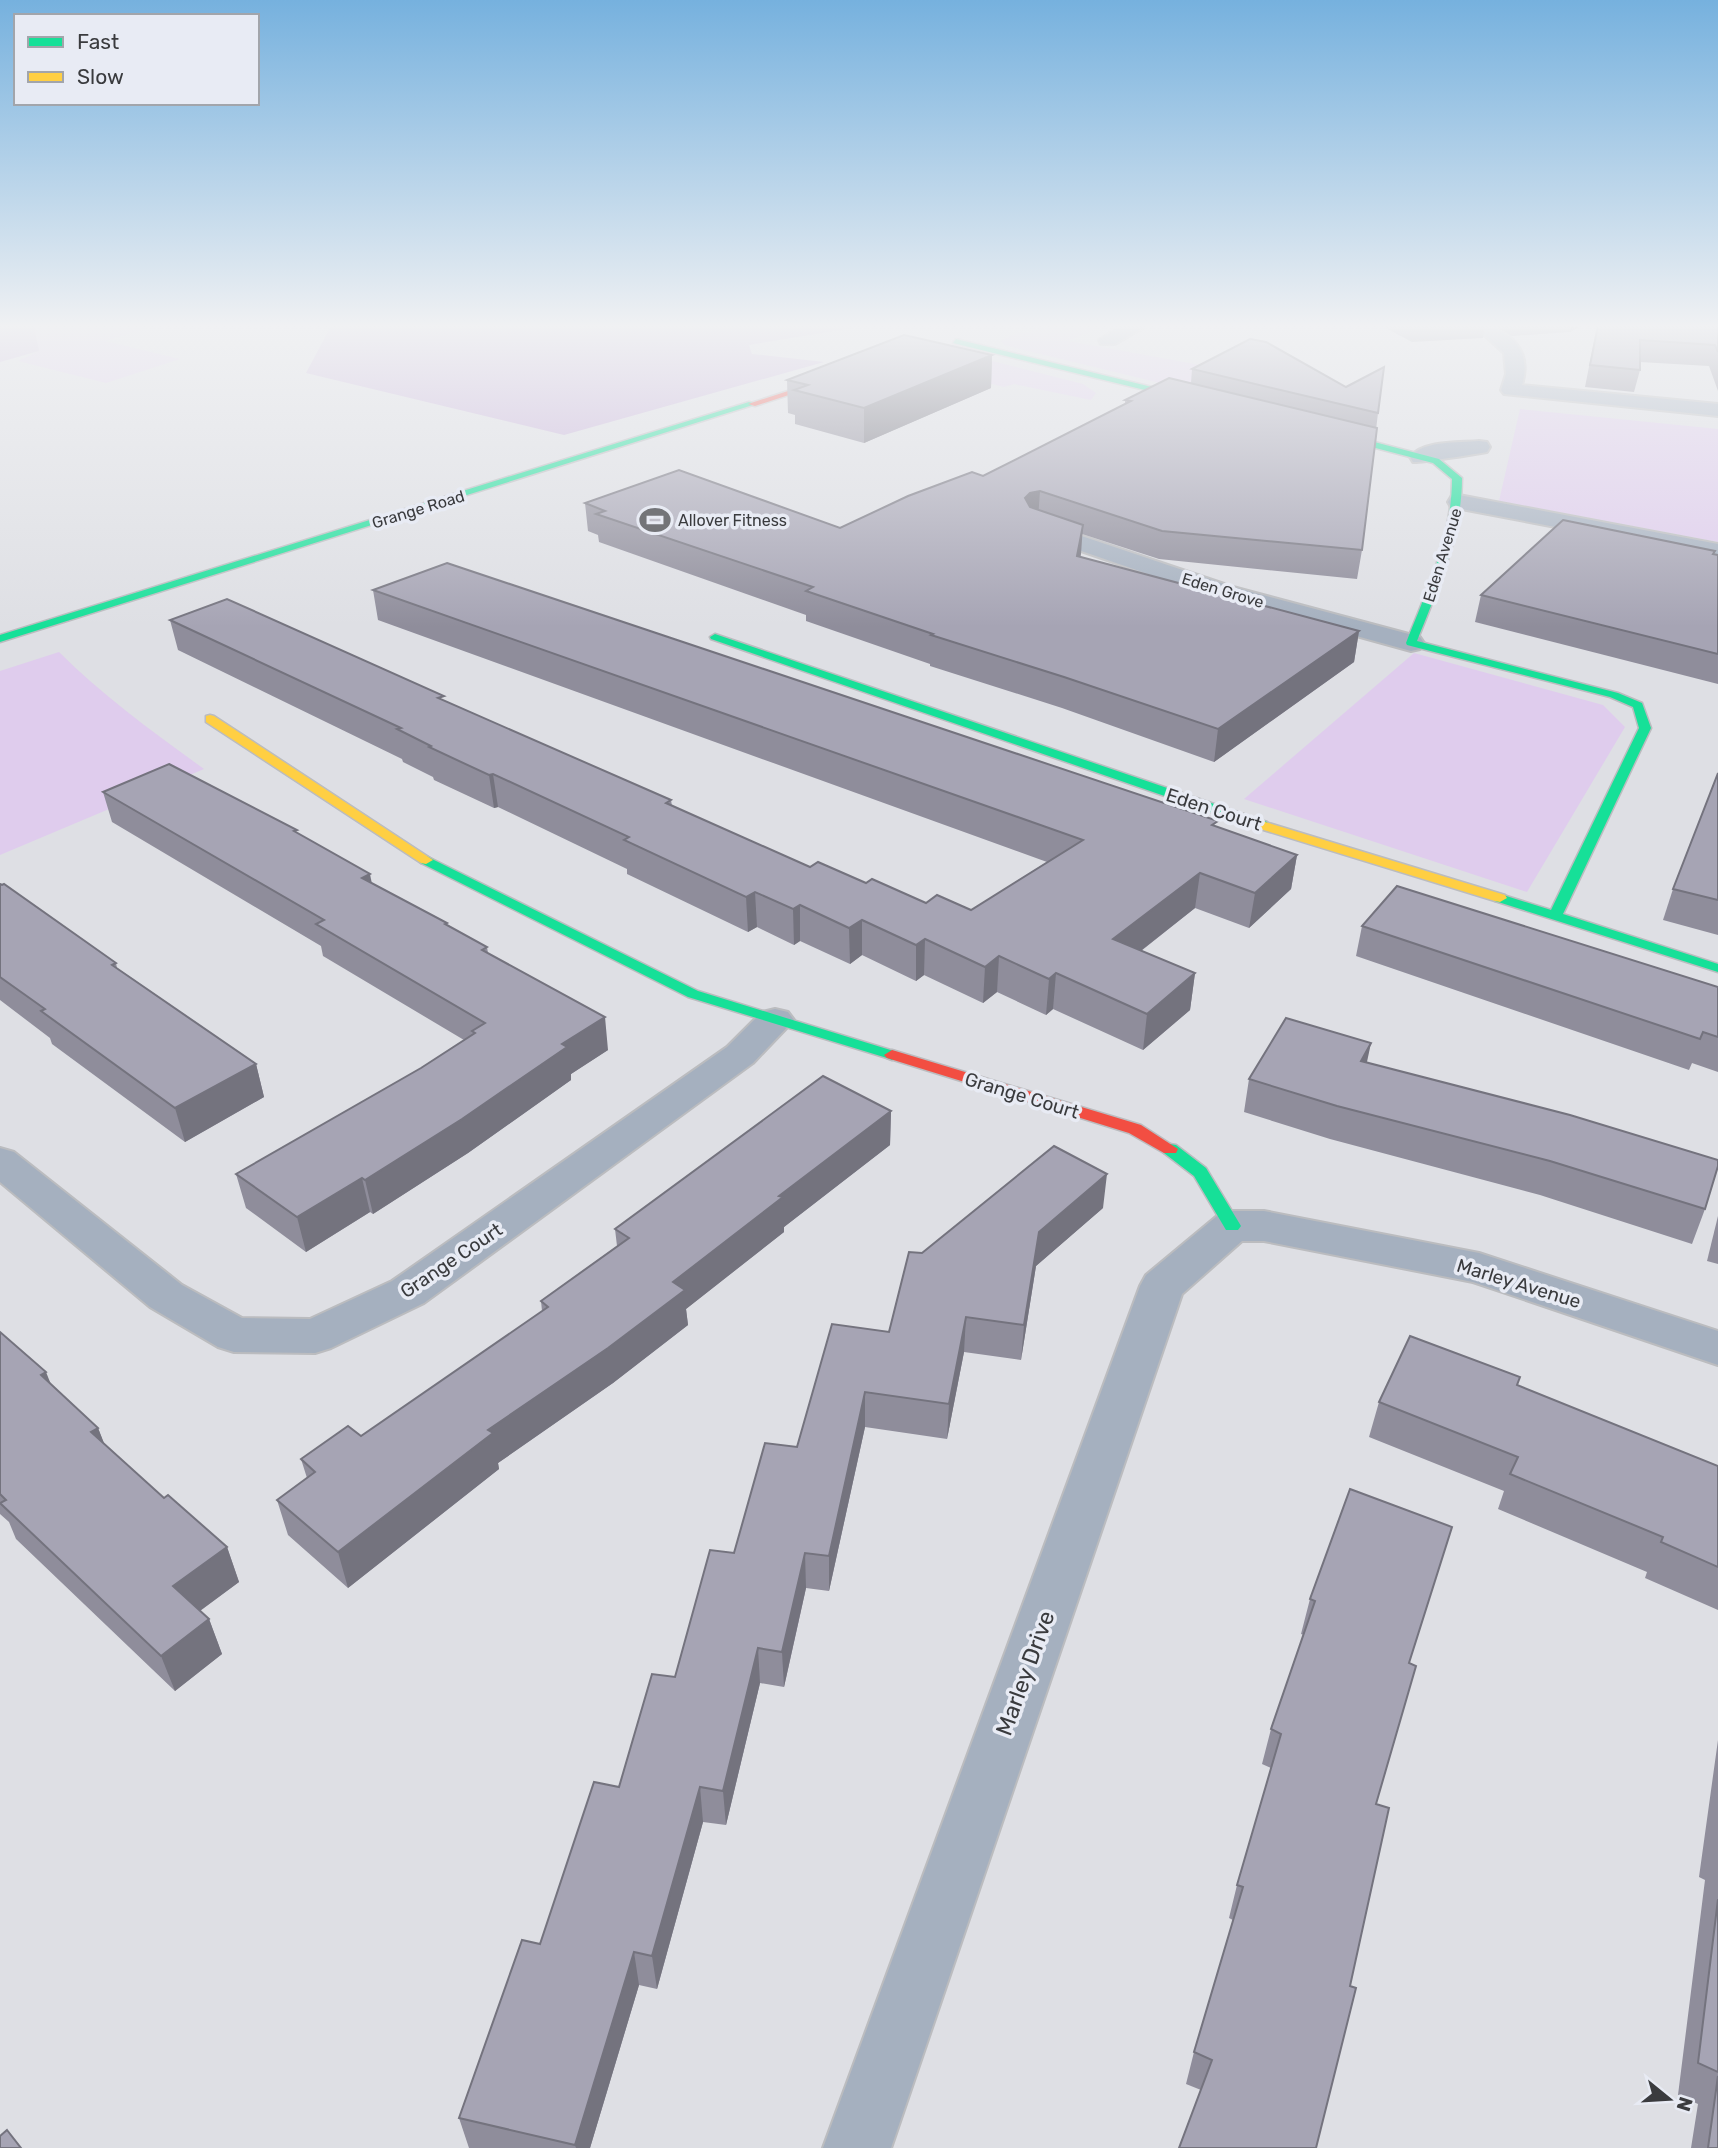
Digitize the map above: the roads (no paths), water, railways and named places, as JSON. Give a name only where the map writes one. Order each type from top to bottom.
[{"type":"street","name":"Grange Road","points":[[0,639],[683,426]]},
{"type":"street","points":[[1309,429],[1429,459],[1432,453],[1479,447]]},
{"type":"street","name":"Eden Avenue","points":[[1411,643],[1439,570],[1459,502],[1457,478],[1429,459]]},
{"type":"street","points":[[1459,502],[1718,551]]},
{"type":"street","name":"Eden Grove","points":[[1037,528],[1224,592],[1411,643]]},
{"type":"street","name":"Eden Court","points":[[715,637],[1233,816],[1555,915],[1716,968]]},
{"type":"street","points":[[1411,643],[1614,695],[1638,705],[1645,728],[1555,915]]},
{"type":"street","name":"Grange Court","points":[[210,719],[413,854],[692,994],[1135,1129],[1162,1143],[1200,1172],[1232,1226]]},
{"type":"street","name":"Grange Court","points":[[0,1161],[166,1296],[234,1335],[315,1336],[408,1293],[740,1055],[775,1020]]},
{"type":"street","name":"Marley Avenue","points":[[1232,1226],[1264,1226],[1479,1268],[1718,1348]]},
{"type":"street","name":"Marley Drive","points":[[857,2148],[1163,1286],[1232,1226]]},
{"type":"place","name":"Allover Fitness","points":[[655,520]]}]
